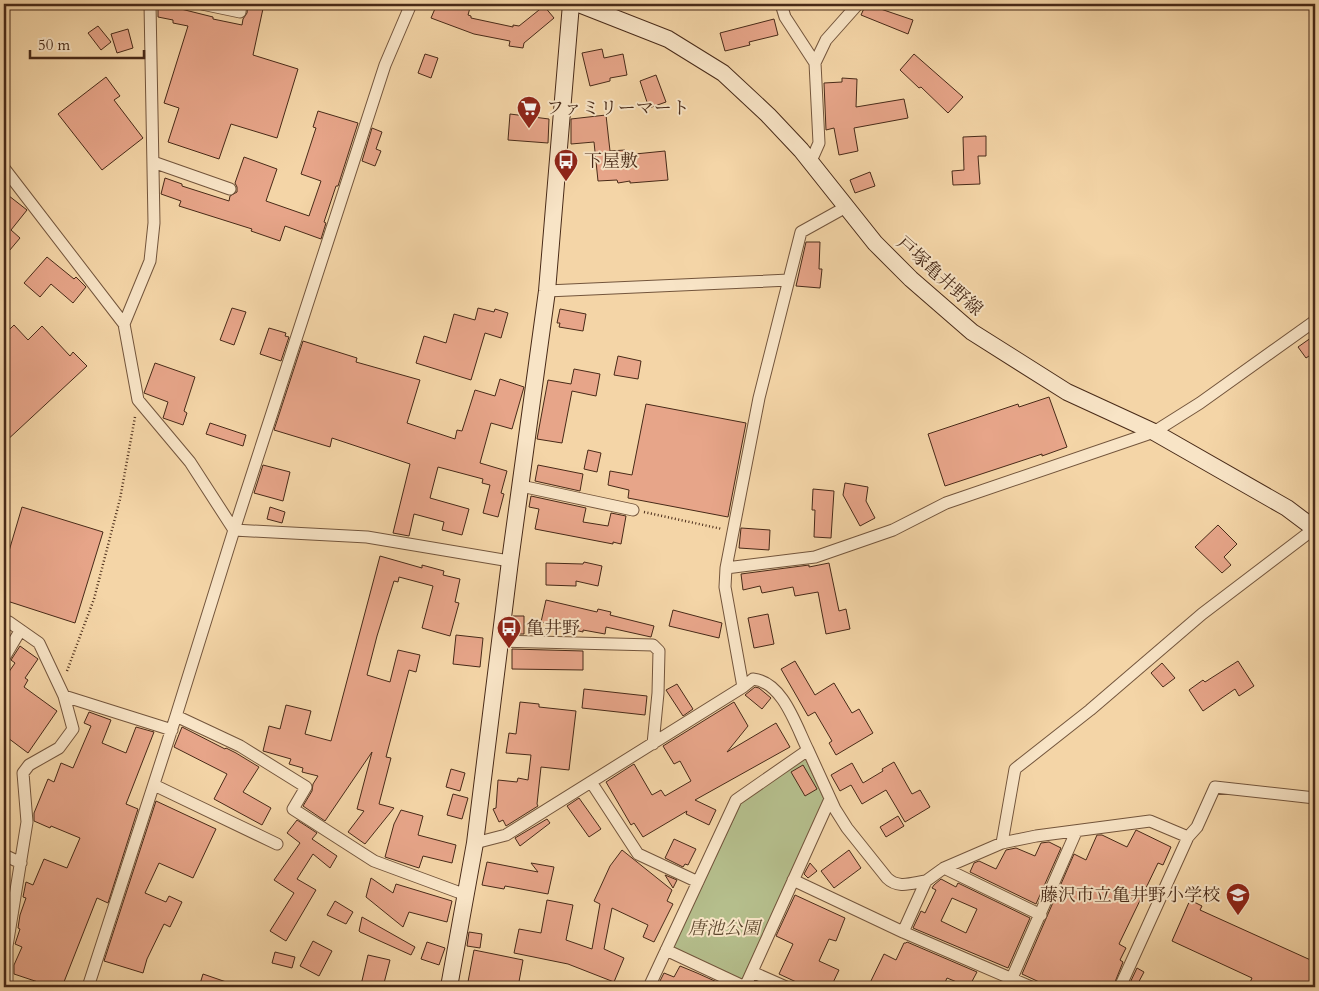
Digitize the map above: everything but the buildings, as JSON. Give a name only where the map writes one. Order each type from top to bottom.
[{"type":"street","points":[[124,324],[150,261],[154,223],[150,4]]},
{"type":"street","points":[[202,4],[240,12],[241,4]]},
{"type":"street","points":[[88,987],[385,65],[412,4]]},
{"type":"street","points":[[449,987],[475,843],[510,561],[547,291],[570,4]]},
{"type":"street","name":"戸塚亀井野線","points":[[579,4],[668,39],[723,74],[768,115],[812,161],[875,243],[910,279],[972,332],[1067,392],[1154,432],[1287,508],[1315,528]]},
{"type":"street","points":[[781,4],[785,17],[815,63]]},
{"type":"street","points":[[812,161],[819,144],[815,63],[826,40],[858,4]]},
{"type":"street","points":[[153,162],[230,189]]},
{"type":"street","points":[[4,168],[124,324],[138,400],[190,462],[234,530]]},
{"type":"street","points":[[744,687],[725,587],[726,568],[759,398],[801,232],[846,207]]},
{"type":"street","points":[[547,291],[789,280]]},
{"type":"street","points":[[726,568],[815,557],[893,530],[946,503],[1154,432],[1200,403],[1312,322],[1315,322]]},
{"type":"street","points":[[521,486],[633,510]]},
{"type":"street","points":[[1002,843],[1015,769],[1090,710],[1202,614],[1315,528]]},
{"type":"street","points":[[234,530],[367,537],[510,561]]},
{"type":"street","points":[[4,623],[9,622],[39,643],[62,691],[73,729],[59,748],[29,765],[23,773],[27,822],[6,946],[7,987]]},
{"type":"street","points":[[4,658],[20,631]]},
{"type":"street","points":[[501,641],[653,645],[659,651],[658,693],[653,744]]},
{"type":"street","points":[[475,843],[506,835],[754,679],[763,680],[780,694],[830,799],[847,828],[892,883],[899,886],[926,881],[944,868],[1002,843],[1036,836],[1150,821],[1188,837]]},
{"type":"street","points":[[62,691],[172,730]]},
{"type":"street","points":[[176,716],[240,746],[306,787],[293,809],[374,861],[466,895]]},
{"type":"street","points":[[649,987],[736,800],[808,750]]},
{"type":"street","points":[[591,782],[638,854],[698,882]]},
{"type":"street","points":[[154,785],[277,844]]},
{"type":"street","points":[[1120,987],[1188,837],[1197,827],[1215,787],[1315,798]]},
{"type":"street","points":[[666,950],[745,987],[830,799]]},
{"type":"street","points":[[1010,983],[1076,832]]},
{"type":"street","points":[[4,855],[21,863]]},
{"type":"street","points":[[944,868],[1041,915]]},
{"type":"street","points":[[794,880],[1010,983],[1031,987]]},
{"type":"street","points":[[903,932],[926,881]]},
{"type":"street","points":[[752,972],[786,987]]},
{"type":"path","points":[[62,691],[94,599],[120,499],[138,400]]},
{"type":"path","points":[[633,510],[733,532]]},
{"type":"green space","name":"唐池公園","points":[[805,758],[824,799],[742,980],[673,948],[741,803]]},
{"type":"place","name":"ファミリーマート","points":[[529,129]]},
{"type":"place","name":"下屋敷","points":[[566,182]]},
{"type":"place","name":"亀井野","points":[[509,649]]},
{"type":"place","name":"藤沢市立亀井野小学校","points":[[1238,916]]}]
